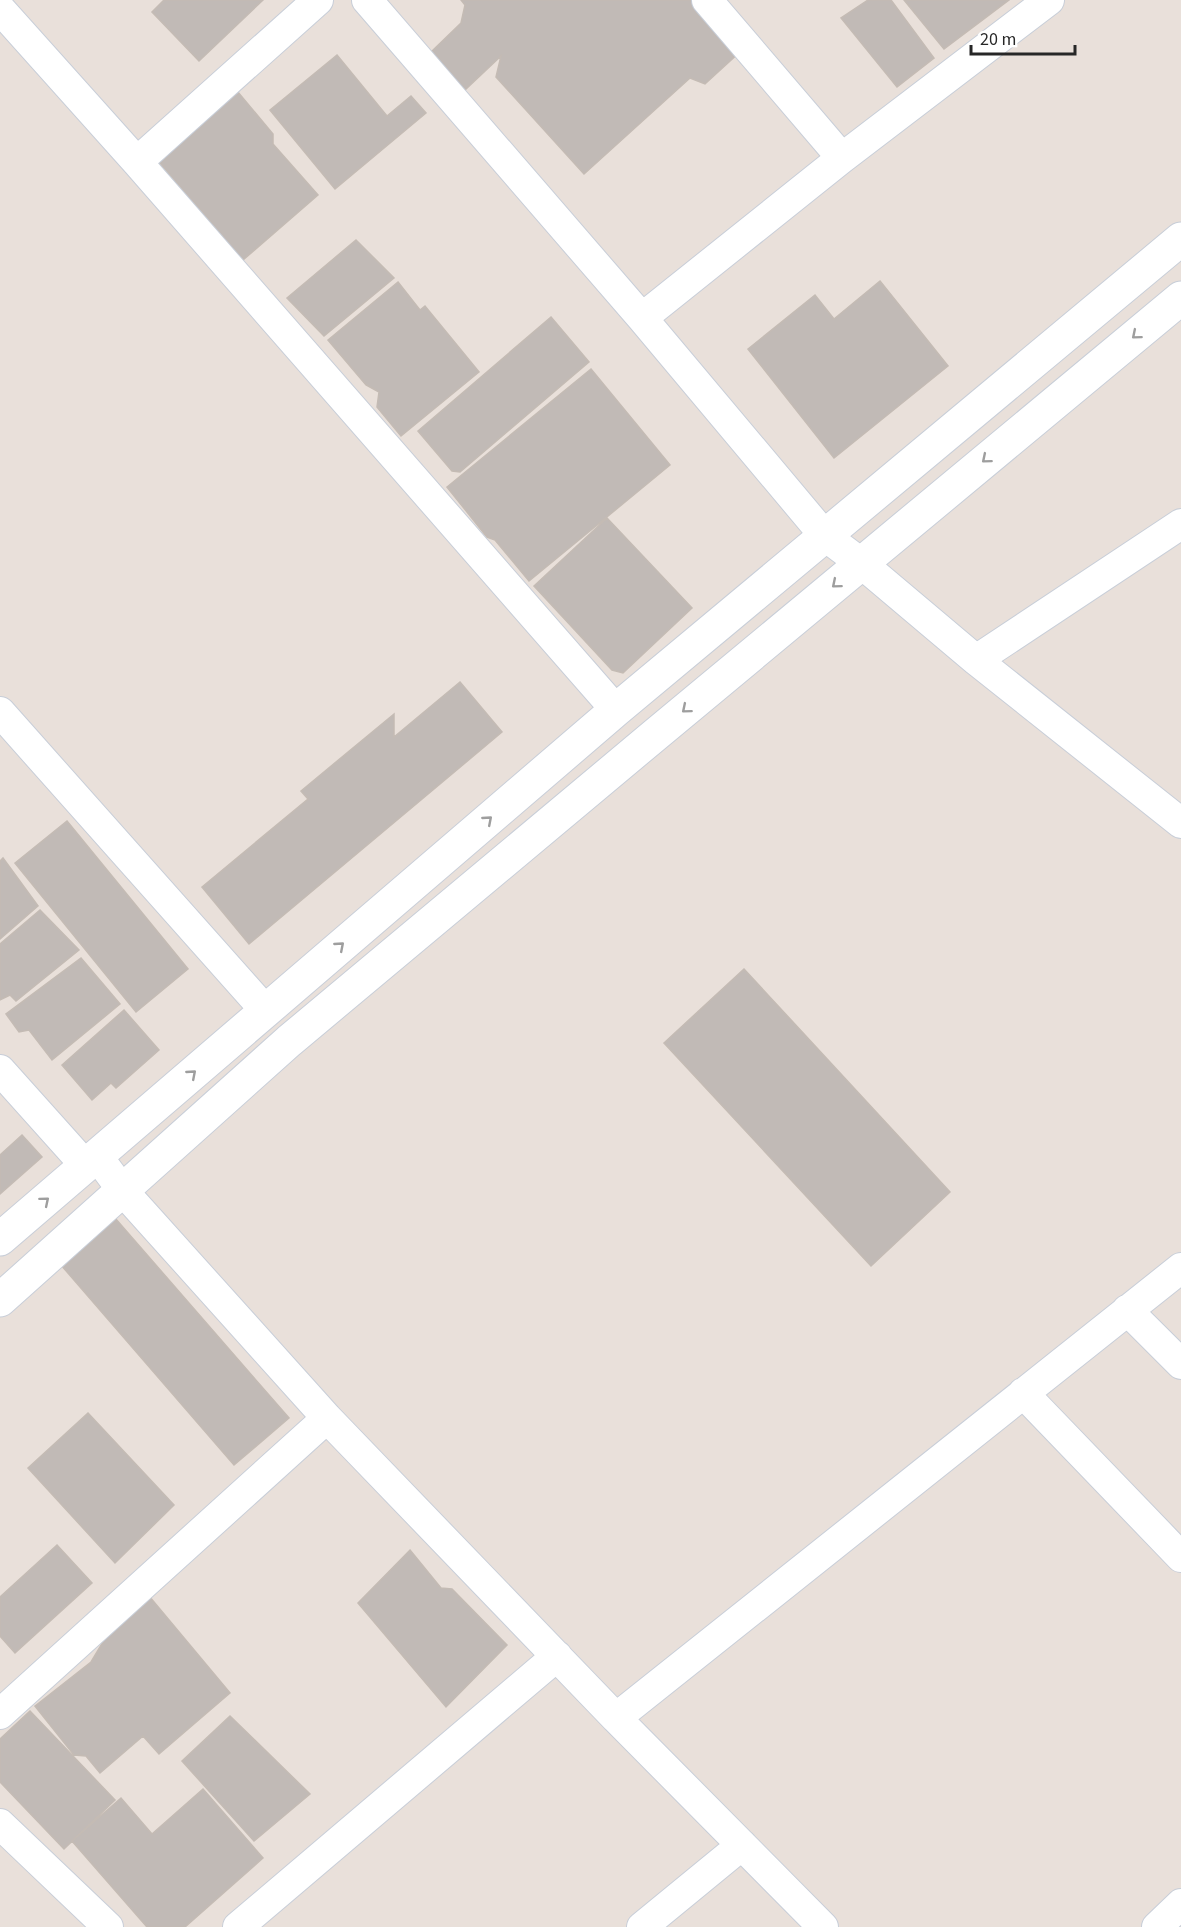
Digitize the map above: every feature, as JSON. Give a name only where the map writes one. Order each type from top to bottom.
[{"type":"street","points":[[137,162],[318,0]]},
{"type":"street","points":[[367,0],[642,318],[825,536],[1181,823]]},
{"type":"street","points":[[707,0],[842,158]]},
{"type":"street","points":[[642,318],[842,158],[1049,0]]},
{"type":"street","points":[[0,9],[137,162],[616,710]]},
{"type":"street","points":[[0,1239],[616,710],[1181,239]]},
{"type":"street","points":[[0,1300],[298,1034],[1181,298]]},
{"type":"street","points":[[976,660],[1181,524]]},
{"type":"street","points":[[0,712],[265,1010]]},
{"type":"street","points":[[0,1070],[123,1191],[327,1418],[616,1718],[823,1927]]},
{"type":"street","points":[[616,1718],[1181,1268]]},
{"type":"street","points":[[1127,1310],[1181,1364]]},
{"type":"street","points":[[1023,1393],[1181,1557]]},
{"type":"street","points":[[0,1714],[327,1418]]},
{"type":"street","points":[[238,1927],[557,1656]]},
{"type":"street","points":[[0,1824],[108,1927]]},
{"type":"street","points":[[642,1927],[742,1845]]},
{"type":"street","points":[[1157,1927],[1181,1904]]},
{"type":"building","points":[[164,0],[263,0],[199,61],[152,12]]},
{"type":"building","points":[[461,0],[695,0],[741,51],[705,84],[690,78],[584,174],[496,77],[501,56],[465,90],[430,53],[461,23],[465,5]]},
{"type":"building","points":[[868,0],[891,0],[934,58],[897,87],[841,18]]},
{"type":"building","points":[[904,0],[1009,0],[944,49]]},
{"type":"building","points":[[337,55],[387,116],[411,96],[426,113],[335,189],[270,110]]},
{"type":"building","points":[[232,85],[273,134],[273,144],[318,195],[243,260],[152,154]]},
{"type":"building","points":[[356,240],[394,278],[324,336],[287,298]]},
{"type":"building","points":[[880,281],[948,366],[834,458],[748,349],[815,295],[834,319]]},
{"type":"building","points":[[398,282],[420,310],[425,306],[479,372],[401,436],[377,407],[379,392],[366,385],[328,340]]},
{"type":"building","points":[[551,317],[589,362],[460,472],[452,471],[418,431]]},
{"type":"building","points":[[591,369],[670,465],[529,581],[495,540],[487,537],[447,487]]},
{"type":"building","points":[[607,518],[692,608],[623,673],[612,670],[534,586]]},
{"type":"building","points":[[460,682],[502,732],[249,944],[202,887],[308,799],[301,791],[394,714],[394,737]]},
{"type":"building","points":[[67,821],[188,969],[136,1012],[15,863]]},
{"type":"building","points":[[3,858],[38,906],[0,939],[0,861]]},
{"type":"building","points":[[40,910],[79,950],[16,1001],[10,995],[0,1000],[0,944]]},
{"type":"building","points":[[81,958],[120,1004],[52,1060],[29,1030],[19,1032],[6,1014]]},
{"type":"building","points":[[744,969],[950,1192],[871,1266],[664,1043]]},
{"type":"building","points":[[124,1010],[159,1050],[116,1088],[111,1083],[92,1100],[62,1065]]},
{"type":"building","points":[[22,1135],[42,1157],[0,1194],[0,1155]]},
{"type":"building","points":[[115,1218],[289,1418],[234,1465],[61,1265]]},
{"type":"building","points":[[88,1413],[174,1505],[115,1563],[28,1468]]},
{"type":"building","points":[[57,1545],[92,1583],[15,1653],[0,1636],[0,1597]]},
{"type":"building","points":[[410,1550],[441,1588],[452,1589],[507,1645],[446,1707],[358,1603]]},
{"type":"building","points":[[149,1596],[230,1693],[159,1754],[143,1736],[100,1773],[86,1756],[74,1755],[35,1706],[91,1662],[112,1627]]},
{"type":"building","points":[[30,1711],[115,1800],[64,1849],[0,1782],[0,1739]]},
{"type":"building","points":[[230,1716],[310,1794],[254,1841],[182,1761]]},
{"type":"building","points":[[203,1789],[263,1858],[185,1927],[147,1927],[72,1841],[121,1798],[152,1834]]}]
